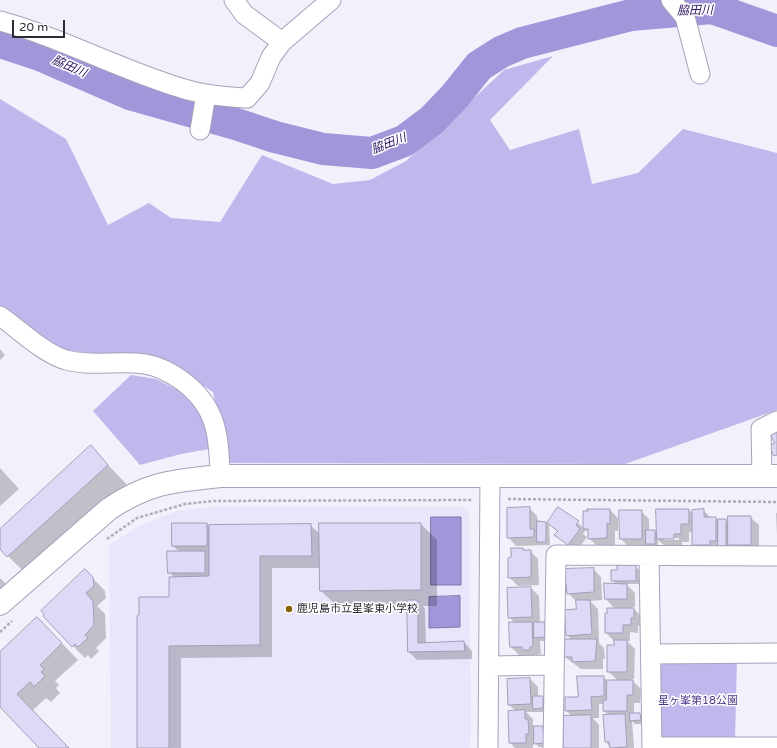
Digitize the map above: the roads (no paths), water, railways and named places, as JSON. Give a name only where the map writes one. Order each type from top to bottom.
[{"type":"street","points":[[234,0],[244,14],[282,42]]},
{"type":"street","points":[[0,21],[31,29],[182,89],[206,94],[247,98],[260,83],[271,57],[282,42],[331,0]]},
{"type":"street","points":[[671,0],[686,17],[700,74]]},
{"type":"street","points":[[200,130],[206,94]]},
{"type":"street","points":[[0,316],[54,356],[75,362],[146,364],[171,374],[190,386],[203,399],[214,417],[219,446],[220,476]]},
{"type":"street","points":[[9,610],[87,528],[129,496],[158,484],[220,476],[770,476],[761,429],[777,421]]},
{"type":"street","points":[[488,748],[490,476]]},
{"type":"street","points":[[553,748],[556,555],[777,556]]},
{"type":"street","points":[[649,556],[652,747],[777,747]]},
{"type":"street","points":[[651,654],[777,653]]},
{"type":"street","points":[[489,666],[554,665]]},
{"type":"waterway","name":"脇田川","points":[[0,42],[40,55],[130,94],[236,124],[275,137],[323,149],[372,153],[404,141],[432,120],[455,96],[479,66],[501,52],[522,43],[631,15],[712,8],[777,31]]},
{"type":"place","name":"鹿児島市立星峯東小学校","points":[[289,609]]},
{"type":"park label","name":"星ヶ峯第18公園","points":[[698,701]]}]
